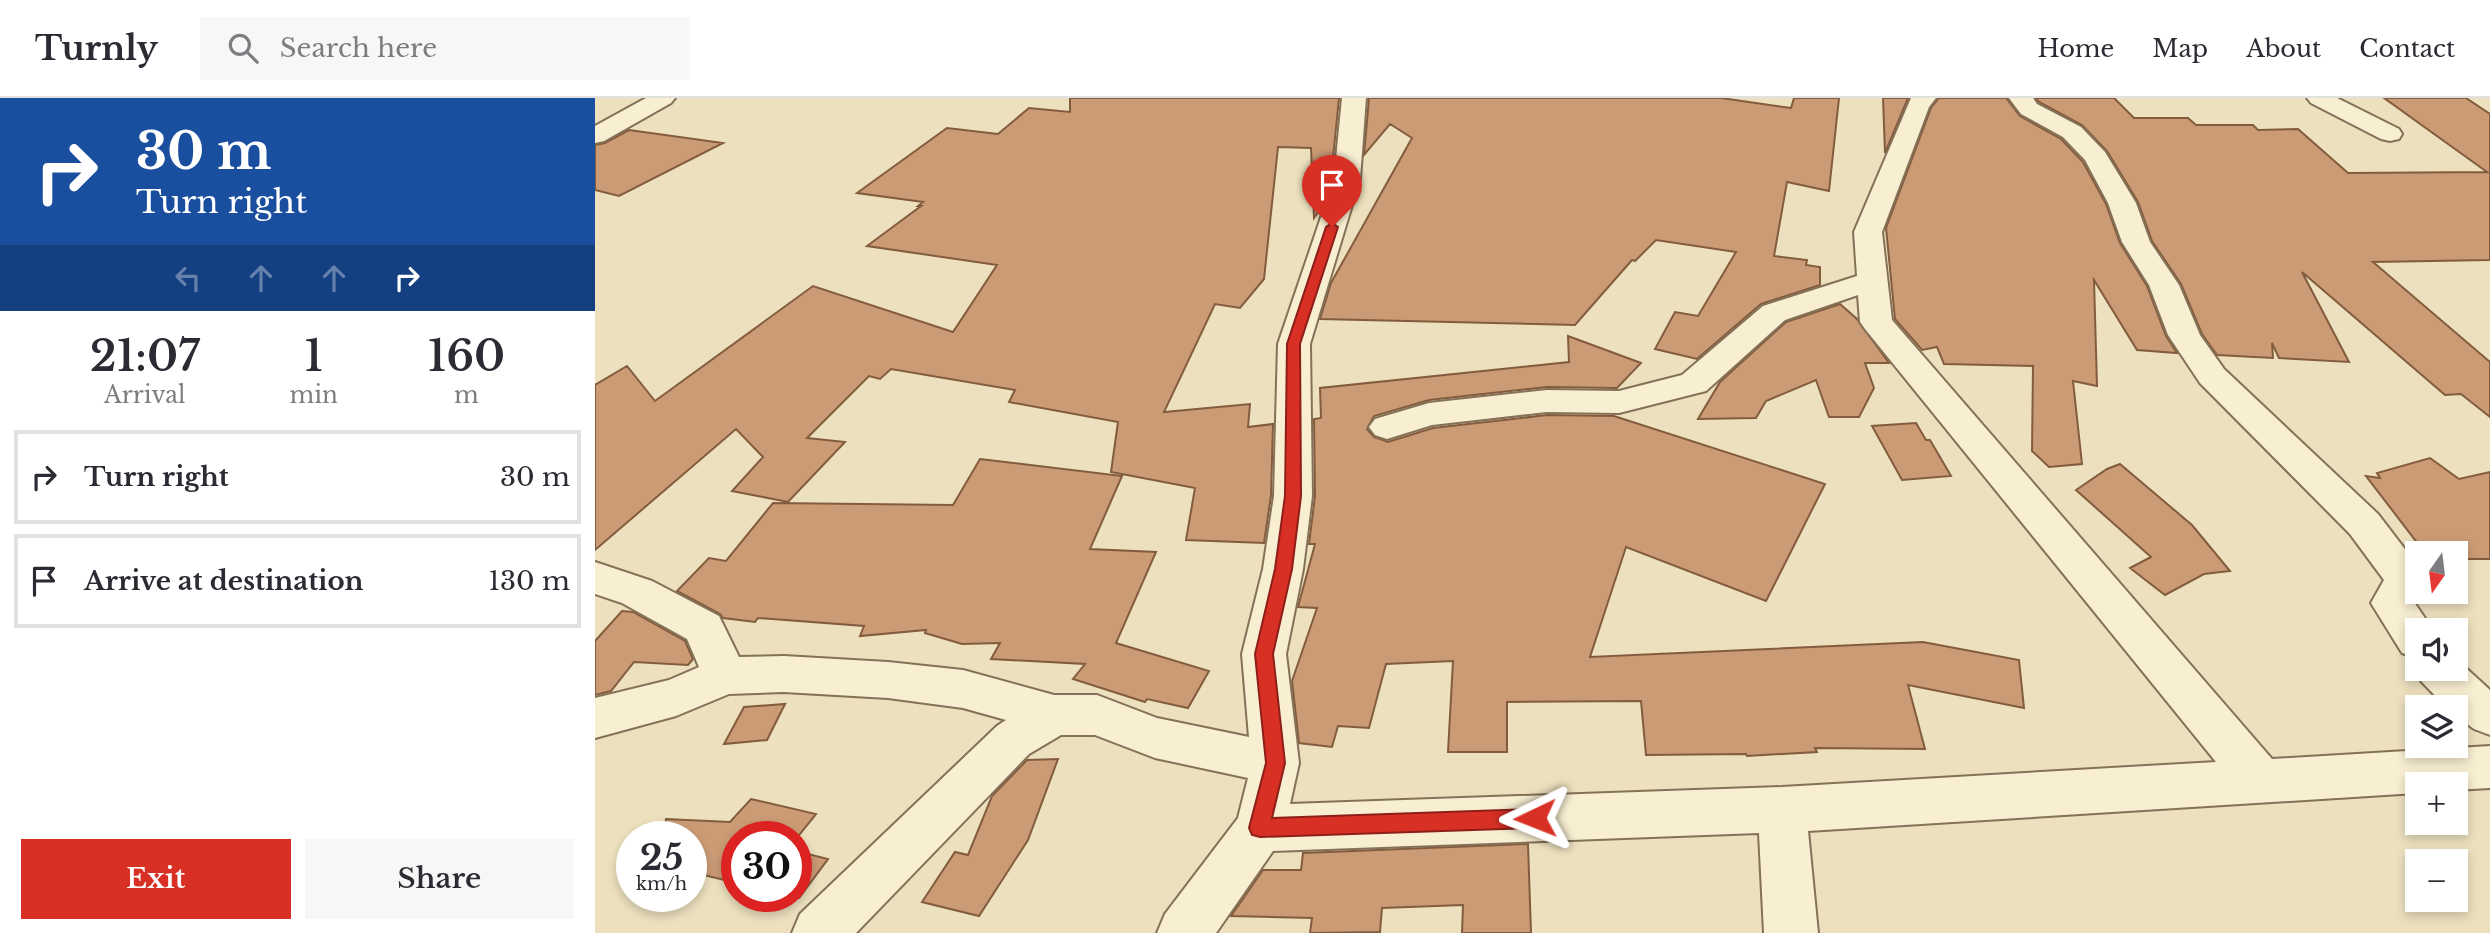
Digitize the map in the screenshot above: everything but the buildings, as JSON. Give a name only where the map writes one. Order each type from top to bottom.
[{"type":"street","points":[[595,136],[663,98]]},
{"type":"street","points":[[1184,933],[1260,828],[1276,763],[1264,654],[1283,569],[1293,496],[1294,344],[1347,179],[1354,98]]},
{"type":"street","points":[[1924,98],[1918,105],[1868,232],[1876,322],[2262,782]]},
{"type":"street","points":[[2021,98],[2029,109],[2072,132],[2096,156],[2122,203],[2136,242],[2164,285],[2184,335],[2212,376],[2364,523],[2405,579],[2392,603],[2405,623]]},
{"type":"street","points":[[2319,98],[2390,134]]},
{"type":"street","points":[[1387,427],[1429,414],[1547,401],[1619,402],[1694,383],[1774,313],[1871,281]]},
{"type":"street","points":[[595,578],[637,592],[704,628],[725,676]]},
{"type":"street","points":[[595,718],[676,697],[725,676],[784,674],[963,689],[1054,715],[1097,715],[1155,738],[1276,763]]},
{"type":"street","points":[[2450,681],[2490,715]]},
{"type":"street","points":[[819,933],[1013,740],[1054,715]]},
{"type":"street","points":[[1260,828],[1782,810],[2490,767]]},
{"type":"street","points":[[1782,810],[1791,933]]},
{"type":"route","points":[[1332,227],[1294,344],[1293,496],[1283,569],[1264,654],[1276,763],[1260,828],[1535,818]]}]
